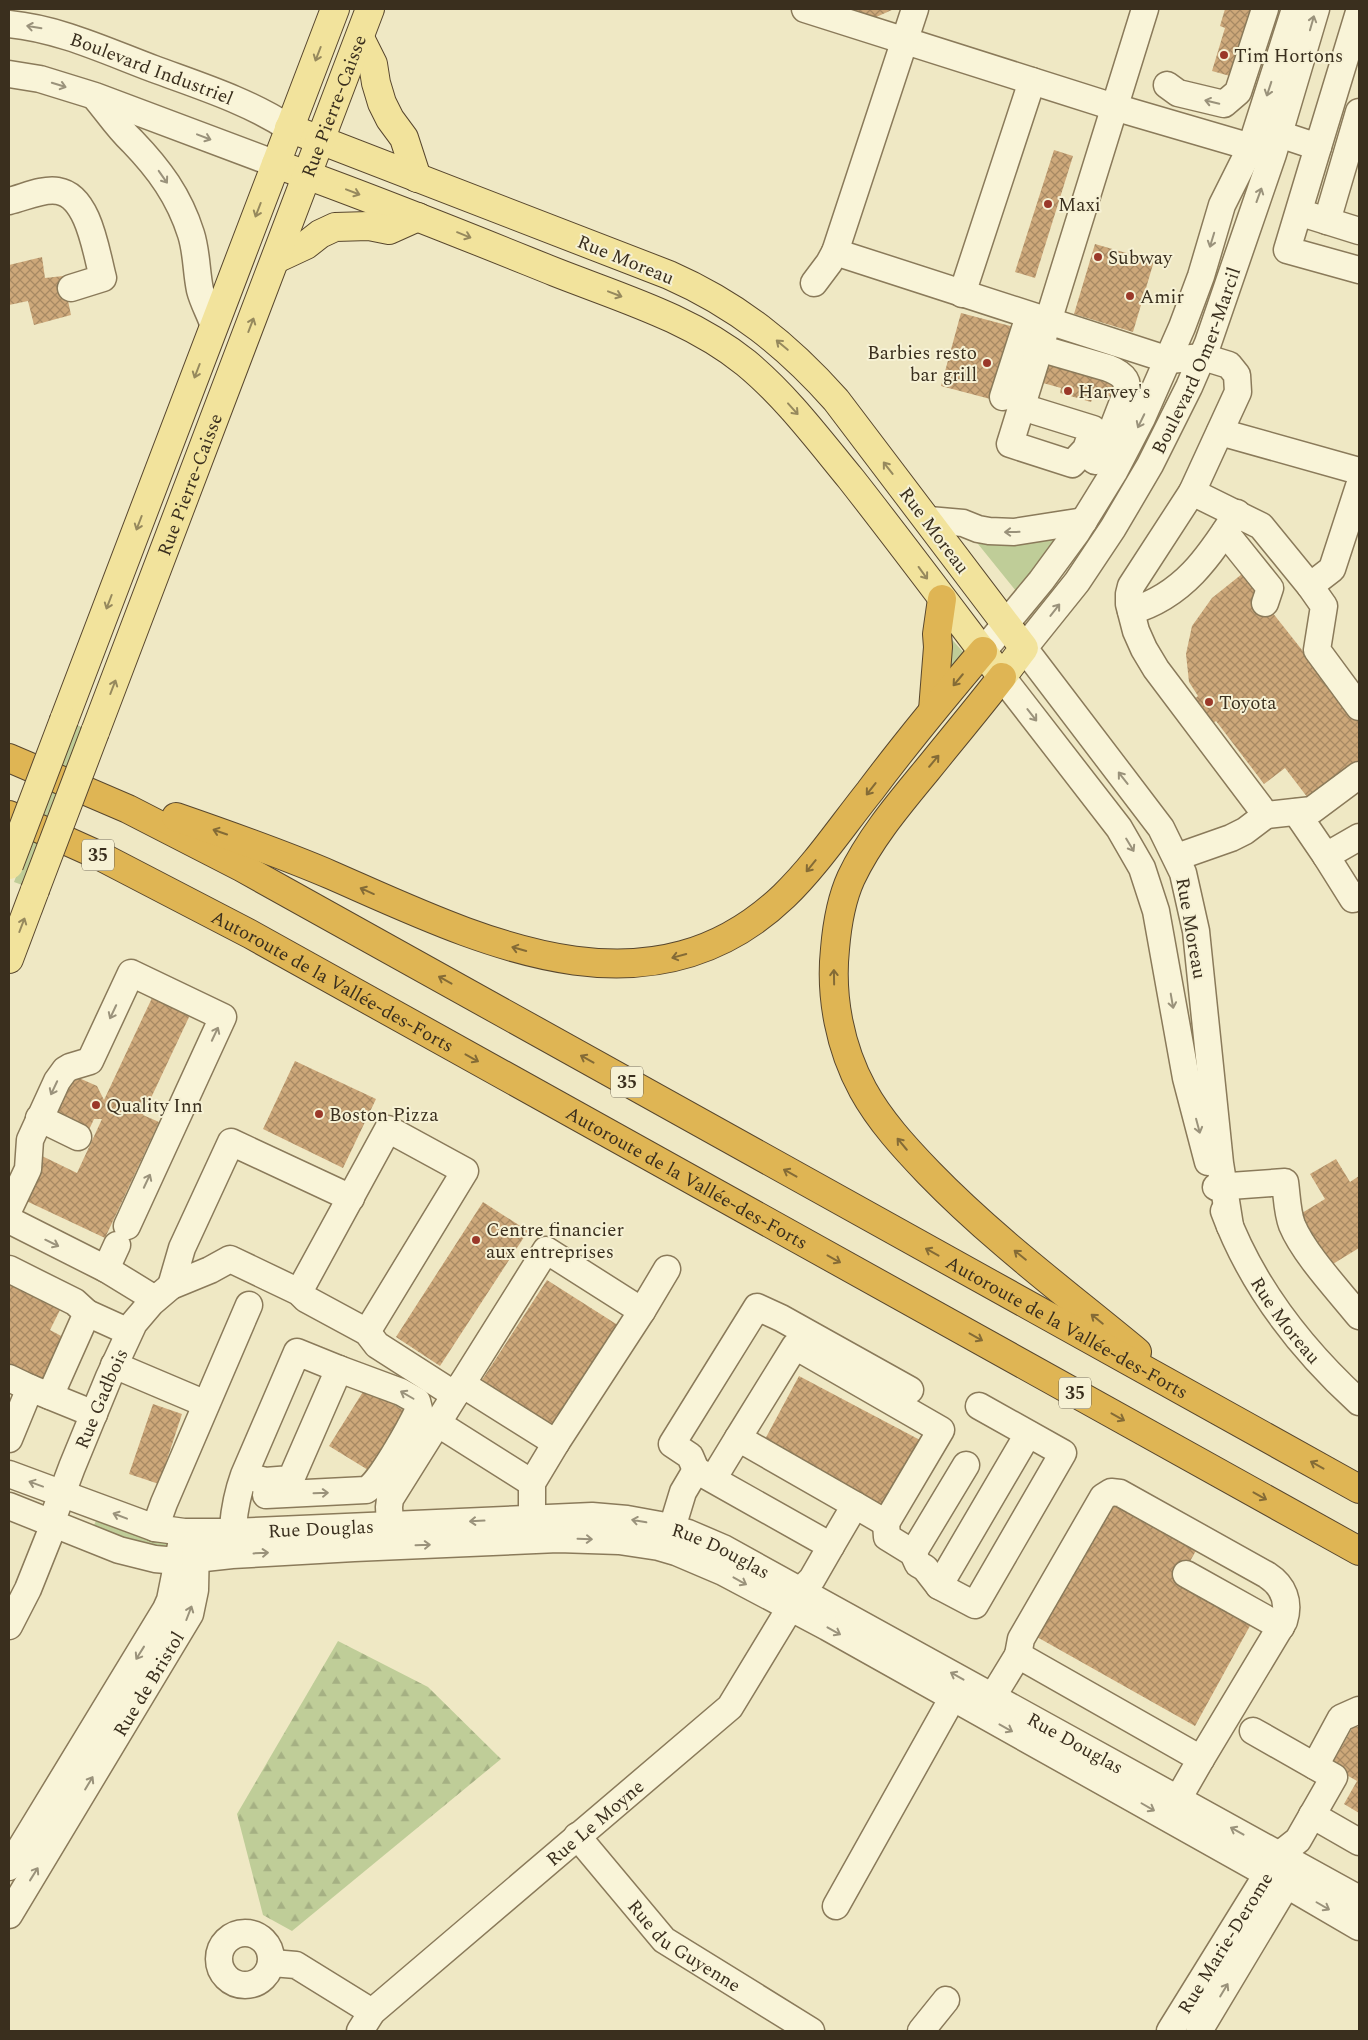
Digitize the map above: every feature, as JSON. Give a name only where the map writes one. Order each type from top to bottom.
[{"type":"highway","points":[[933,710],[938,653],[937,634],[942,599]]},
{"type":"highway","points":[[61,779],[266,848],[434,920],[497,943],[563,960],[599,964],[632,964],[674,958],[709,946],[740,930],[783,897],[811,866],[933,710],[983,651]]},
{"type":"highway","points":[[1002,676],[895,809],[867,850],[851,879],[838,927],[834,960],[834,992],[843,1042],[855,1074],[868,1100],[903,1146],[939,1184],[993,1233],[1189,1394]]},
{"type":"highway","name":"Autoroute de la Vallée-des-Forts","points":[[9,758],[128,809],[249,872],[1359,1489]]},
{"type":"highway","name":"Autoroute de la Vallée-des-Forts","points":[[9,815],[98,855],[293,958],[1359,1551]]},
{"type":"highway","points":[[9,825],[67,848],[184,900]]},
{"type":"main road","name":"Rue Pierre-Caisse","points":[[9,865],[335,9]]},
{"type":"main road","name":"Rue Pierre-Caisse","points":[[9,959],[370,9]]},
{"type":"main road","points":[[360,38],[373,64],[376,84],[382,103],[390,119],[404,138],[417,178]]},
{"type":"main road","name":"Rue Moreau","points":[[290,128],[321,142],[669,275],[708,294],[740,313],[786,348],[819,381],[929,520],[1024,648]]},
{"type":"main road","name":"Rue Moreau","points":[[276,164],[418,217],[661,313],[708,337],[735,355],[769,384],[800,417],[1002,676]]},
{"type":"main road","points":[[276,259],[306,245],[320,234],[335,227],[368,226],[388,230],[418,217]]},
{"type":"main road","name":"Boulevard Omer-Marcil","points":[[1002,676],[1024,648]]},
{"type":"street","points":[[805,9],[1114,107],[1268,145],[1318,147]]},
{"type":"street","points":[[814,283],[830,263],[835,252],[915,9]]},
{"type":"street","points":[[1039,348],[1119,372],[1126,382],[1126,394],[1102,454],[1087,469],[1080,469],[1072,464],[1010,444],[1012,402],[1038,319],[1114,107],[1145,9]]},
{"type":"street","points":[[1167,85],[1178,93],[1224,104],[1238,92],[1265,9]]},
{"type":"street","name":"Boulevard Omer-Marcil","points":[[983,651],[1041,581],[1084,521],[1130,443],[1169,360],[1201,276],[1222,205],[1268,145],[1295,9]]},
{"type":"street","name":"Boulevard Omer-Marcil","points":[[1024,648],[1077,582],[1125,508],[1170,427],[1203,357],[1268,145],[1316,9]]},
{"type":"street","points":[[1359,12],[1355,44],[1318,147],[1287,250],[1359,270]]},
{"type":"street","name":"Boulevard Industriel","points":[[9,24],[43,28],[88,44],[232,99],[266,114],[290,128]]},
{"type":"street","points":[[9,74],[40,79],[95,96],[276,164]]},
{"type":"street","points":[[962,294],[1032,81]]},
{"type":"street","points":[[95,96],[131,141],[152,162],[169,184],[177,199],[191,234],[198,263],[200,290],[214,326]]},
{"type":"street","points":[[1327,221],[1350,178],[1359,112]]},
{"type":"street","points":[[9,201],[49,191],[58,191],[78,202],[86,218],[103,278],[71,288]]},
{"type":"street","points":[[1298,212],[1359,230]]},
{"type":"street","points":[[835,252],[1169,360],[1203,357],[1229,365],[1234,370],[1239,383],[1238,392],[1192,492],[1131,586],[1129,594],[1136,631],[1156,669],[1266,814]]},
{"type":"street","points":[[1012,402],[1039,348],[1038,319]]},
{"type":"street","points":[[1012,402],[1098,420],[1086,449],[1072,464]]},
{"type":"street","points":[[1220,432],[1359,471]]},
{"type":"street","points":[[1310,586],[1332,568],[1359,486]]},
{"type":"street","points":[[1192,492],[1231,523],[1270,588],[1265,603]]},
{"type":"street","points":[[929,520],[963,524],[978,530],[1009,532],[1027,532],[1054,525],[1084,521]]},
{"type":"street","points":[[1231,523],[1261,526],[1269,533],[1324,606],[1317,650],[1359,707]]},
{"type":"street","points":[[1131,611],[1155,603],[1169,594],[1208,557],[1231,523]]},
{"type":"street","name":"Rue Moreau","points":[[1024,648],[1148,810],[1161,828],[1177,857],[1187,887],[1196,931],[1220,1187]]},
{"type":"street","name":"Rue Moreau","points":[[1002,676],[1118,828],[1142,868],[1156,911],[1186,1078],[1220,1187],[1230,1226],[1256,1281],[1281,1317],[1310,1354],[1359,1402]]},
{"type":"street","points":[[1177,857],[1232,838],[1245,831],[1266,814],[1312,810],[1358,780]]},
{"type":"street","points":[[1296,812],[1353,899],[1359,895]]},
{"type":"street","points":[[1326,856],[1359,837]]},
{"type":"street","points":[[9,1209],[28,1169],[30,1140],[57,1081],[65,1070],[90,1060],[131,973],[223,1017],[106,1269]]},
{"type":"street","points":[[39,1118],[78,1137]]},
{"type":"street","points":[[299,1292],[388,1129],[465,1171],[367,1332]]},
{"type":"street","points":[[163,1292],[231,1142],[351,1198]]},
{"type":"street","points":[[1220,1187],[1285,1182],[1289,1215],[1298,1235],[1336,1288],[1359,1316]]},
{"type":"street","points":[[9,1220],[118,1275],[163,1292],[230,1259],[299,1292],[306,1299],[367,1332],[377,1345],[556,1443]]},
{"type":"street","points":[[390,1526],[390,1499],[546,1250],[642,1311]]},
{"type":"street","points":[[9,1269],[75,1302],[87,1313],[129,1332]]},
{"type":"street","points":[[532,1518],[532,1483],[668,1269]]},
{"type":"street","name":"Rue Gadbois","points":[[12,1614],[50,1534],[50,1523],[129,1332],[140,1313],[163,1292]]},
{"type":"street","points":[[155,1528],[249,1305]]},
{"type":"street","points":[[831,1546],[704,1474],[690,1456],[672,1444],[757,1307],[781,1318],[910,1390]]},
{"type":"street","points":[[9,1439],[30,1387],[87,1313]]},
{"type":"street","points":[[672,1528],[683,1492],[704,1474],[738,1438],[795,1346],[941,1430],[886,1523],[887,1537],[913,1553],[918,1564],[924,1568],[939,1586],[975,1605],[1063,1453],[979,1406]]},
{"type":"street","points":[[232,1543],[234,1508],[241,1485],[297,1352],[401,1392],[417,1402],[419,1407],[406,1434],[374,1485],[361,1491],[249,1496],[241,1485]]},
{"type":"street","points":[[114,1366],[206,1404]]},
{"type":"street","points":[[241,1485],[291,1479],[339,1369]]},
{"type":"street","points":[[30,1387],[94,1414]]},
{"type":"street","points":[[437,1423],[532,1483]]},
{"type":"street","points":[[939,1586],[1028,1434]]},
{"type":"street","points":[[738,1438],[886,1523]]},
{"type":"street","points":[[913,1553],[966,1465]]},
{"type":"street","name":"Rue Douglas","points":[[9,1474],[155,1528],[190,1532],[232,1543],[558,1539],[619,1541],[659,1548],[691,1558],[796,1599],[993,1696],[1178,1799],[1286,1864],[1359,1927]]},
{"type":"street","points":[[993,1696],[1018,1655],[1021,1639],[1103,1497],[1114,1491],[1120,1493],[1272,1578],[1283,1592],[1286,1603],[1283,1621],[1178,1799]]},
{"type":"street","name":"Rue Douglas","points":[[9,1506],[129,1554],[155,1559],[186,1559],[232,1543],[390,1526],[532,1518],[608,1517],[643,1521],[672,1528],[724,1548],[796,1599],[952,1698],[1359,1899]]},
{"type":"street","name":"Rue Le Moyne","points":[[366,2022],[577,1836],[730,1707],[796,1599],[812,1579],[855,1506]]},
{"type":"street","name":"Rue de Bristol","points":[[9,1867],[162,1618],[186,1559],[190,1532]]},
{"type":"street","name":"Rue de Bristol","points":[[9,1915],[190,1614],[195,1590],[186,1559]]},
{"type":"street","points":[[1190,1569],[1283,1621]]},
{"type":"street","points":[[1018,1655],[1201,1759]]},
{"type":"street","points":[[836,1906],[952,1698]]},
{"type":"street","points":[[1315,1766],[1341,1718],[1359,1710]]},
{"type":"street","points":[[1253,1731],[1334,1776],[1286,1864]]},
{"type":"street","points":[[42,1811],[64,1825]]},
{"type":"street","points":[[1312,1815],[1359,1842]]},
{"type":"street","name":"Rue du Guyenne","points":[[577,1836],[664,1940],[811,2031]]},
{"type":"street","name":"Rue Marie-Derome","points":[[1170,2031],[1286,1864]]},
{"type":"street","name":"Rue Marie-Derome","points":[[1199,2031],[1286,1864]]},
{"type":"street","points":[[272,1962],[296,1965],[366,2022]]},
{"type":"street","points":[[921,2031],[946,2000]]},
{"type":"green space","points":[[1056,538],[1016,591],[974,539]]},
{"type":"green space","points":[[948,635],[964,653],[946,675]]},
{"type":"green space","points":[[75,724],[84,728],[25,886],[14,882]]},
{"type":"green space","points":[[98,1517],[168,1540],[168,1551],[92,1529]]},
{"type":"green space","points":[[338,1641],[428,1687],[501,1759],[292,1931],[263,1915],[237,1814]]},
{"type":"building","points":[[855,9],[894,9],[863,23]]},
{"type":"building","points":[[1225,9],[1257,9],[1230,76],[1212,71],[1225,28],[1220,26]]},
{"type":"building","points":[[1054,150],[1073,156],[1035,278],[1015,272]]},
{"type":"building","points":[[1095,244],[1154,261],[1133,332],[1074,314]]},
{"type":"building","points":[[42,257],[45,278],[63,276],[71,315],[34,325],[28,301],[9,305],[9,265]]},
{"type":"building","points":[[961,313],[1018,328],[994,400],[941,386]]},
{"type":"building","points":[[1051,356],[1116,381],[1111,397],[1095,392],[1091,402],[1060,393],[1061,388],[1043,383]]},
{"type":"building","points":[[1242,574],[1359,722],[1359,764],[1311,802],[1285,768],[1264,784],[1216,721],[1209,726],[1191,702],[1198,696],[1189,682],[1186,654],[1192,626],[1212,598]]},
{"type":"building","points":[[152,998],[190,1015],[143,1115],[159,1122],[105,1238],[22,1199],[42,1156],[77,1173],[102,1119],[94,1119],[88,1132],[54,1110],[65,1085],[79,1078],[97,1086],[104,1100]]},
{"type":"building","name":"Boston Pizza","points":[[295,1061],[376,1099],[343,1168],[263,1129]]},
{"type":"building","points":[[1336,1159],[1350,1182],[1359,1176],[1359,1248],[1328,1267],[1297,1216],[1325,1199],[1310,1174]]},
{"type":"building","points":[[483,1202],[528,1231],[440,1366],[396,1337]]},
{"type":"building","points":[[14,1277],[64,1302],[50,1330],[65,1338],[43,1381],[9,1364],[9,1288]]},
{"type":"building","points":[[547,1280],[624,1329],[560,1430],[482,1380]]},
{"type":"building","points":[[799,1376],[920,1440],[884,1508],[763,1443]]},
{"type":"building","points":[[366,1387],[409,1414],[373,1473],[329,1446]]},
{"type":"building","points":[[153,1404],[182,1414],[159,1484],[129,1474]]},
{"type":"building","points":[[1116,1501],[1198,1547],[1178,1583],[1251,1624],[1195,1726],[1037,1637]]},
{"type":"building","points":[[1354,1725],[1359,1728],[1359,1813],[1344,1804],[1357,1781],[1331,1766]]},
{"type":"place","name":"Tim Hortons","points":[[1224,55]]},
{"type":"place","name":"Maxi","points":[[1048,204]]},
{"type":"place","name":"Subway","points":[[1098,257]]},
{"type":"place","name":"Amir","points":[[1130,296]]},
{"type":"place","name":"Barbies resto bar grill","points":[[987,363]]},
{"type":"place","name":"Harvey's","points":[[1068,391]]},
{"type":"place","name":"Toyota","points":[[1209,702]]},
{"type":"place","name":"Quality Inn","points":[[96,1105]]},
{"type":"place","name":"Boston Pizza","points":[[319,1114]]},
{"type":"place","name":"Centre financier aux entreprises","points":[[476,1240]]}]
